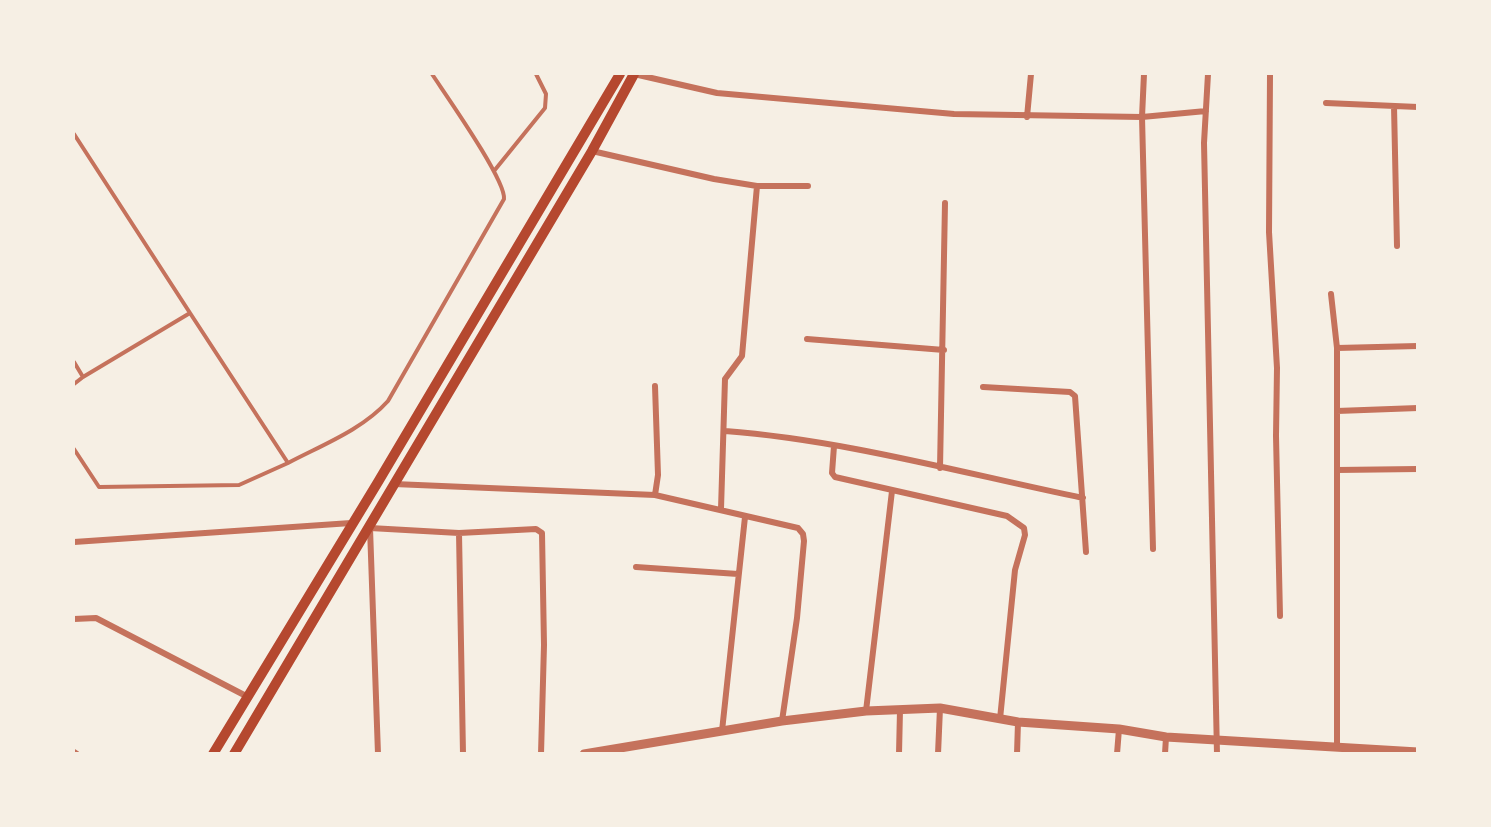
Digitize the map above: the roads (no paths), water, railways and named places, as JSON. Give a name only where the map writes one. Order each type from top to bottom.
[{"type":"main road","points":[[213,753],[378,482],[620,74]]},
{"type":"main road","points":[[234,753],[370,528],[592,151],[634,74]]},
{"type":"street","points":[[634,74],[717,93],[954,114],[1027,117],[1142,117],[1206,111]]},
{"type":"street","points":[[1027,117],[1031,74]]},
{"type":"street","points":[[1144,74],[1142,117],[1153,549]]},
{"type":"street","points":[[1208,74],[1204,143],[1217,753]]},
{"type":"street","points":[[1270,74],[1269,232],[1277,368],[1280,616]]},
{"type":"street","points":[[1326,103],[1418,107]]},
{"type":"street","points":[[1394,106],[1397,246]]},
{"type":"street","points":[[592,151],[714,179],[758,186],[808,186]]},
{"type":"street","points":[[722,509],[725,379],[742,356],[758,186]]},
{"type":"street","points":[[940,468],[945,203]]},
{"type":"street","points":[[1331,294],[1337,348],[1337,747]]},
{"type":"street","points":[[807,339],[944,350]]},
{"type":"street","points":[[1337,348],[1418,346]]},
{"type":"street","points":[[655,386],[658,475],[655,495]]},
{"type":"street","points":[[982,387],[1073,393],[1086,552]]},
{"type":"street","points":[[1337,411],[1418,408]]},
{"type":"street","points":[[725,430],[834,446],[1083,498]]},
{"type":"street","points":[[834,446],[833,476],[1007,516],[1024,528],[1025,534],[1015,570],[1000,718]]},
{"type":"street","points":[[1336,470],[1418,469]]},
{"type":"street","points":[[394,484],[655,495],[798,528],[803,534],[797,618],[782,721]]},
{"type":"street","points":[[866,711],[892,491]]},
{"type":"street","points":[[722,730],[745,517]]},
{"type":"street","points":[[74,542],[351,523]]},
{"type":"street","points":[[378,753],[370,528],[459,533],[536,529],[542,533],[544,645],[541,753]]},
{"type":"street","points":[[459,533],[463,753]]},
{"type":"street","points":[[636,567],[738,574]]},
{"type":"street","points":[[74,619],[96,618],[248,698]]},
{"type":"street","points":[[584,753],[782,721],[866,711],[940,708],[1018,722],[1119,729],[1166,737],[1218,742],[1304,749],[1337,747],[1418,752]]},
{"type":"street","points":[[938,753],[940,708]]},
{"type":"street","points":[[899,753],[900,710]]},
{"type":"street","points":[[1017,753],[1018,722]]},
{"type":"street","points":[[1117,753],[1119,729]]},
{"type":"street","points":[[1165,753],[1166,737]]},
{"type":"lane","points":[[494,171],[545,108],[546,94],[536,74]]},
{"type":"lane","points":[[74,449],[99,487],[238,485],[288,463],[354,428],[387,401],[504,199],[504,193],[494,171],[435,75]]},
{"type":"lane","points":[[74,134],[288,463]]},
{"type":"lane","points":[[74,384],[190,314]]},
{"type":"lane","points":[[74,362],[83,377]]}]
